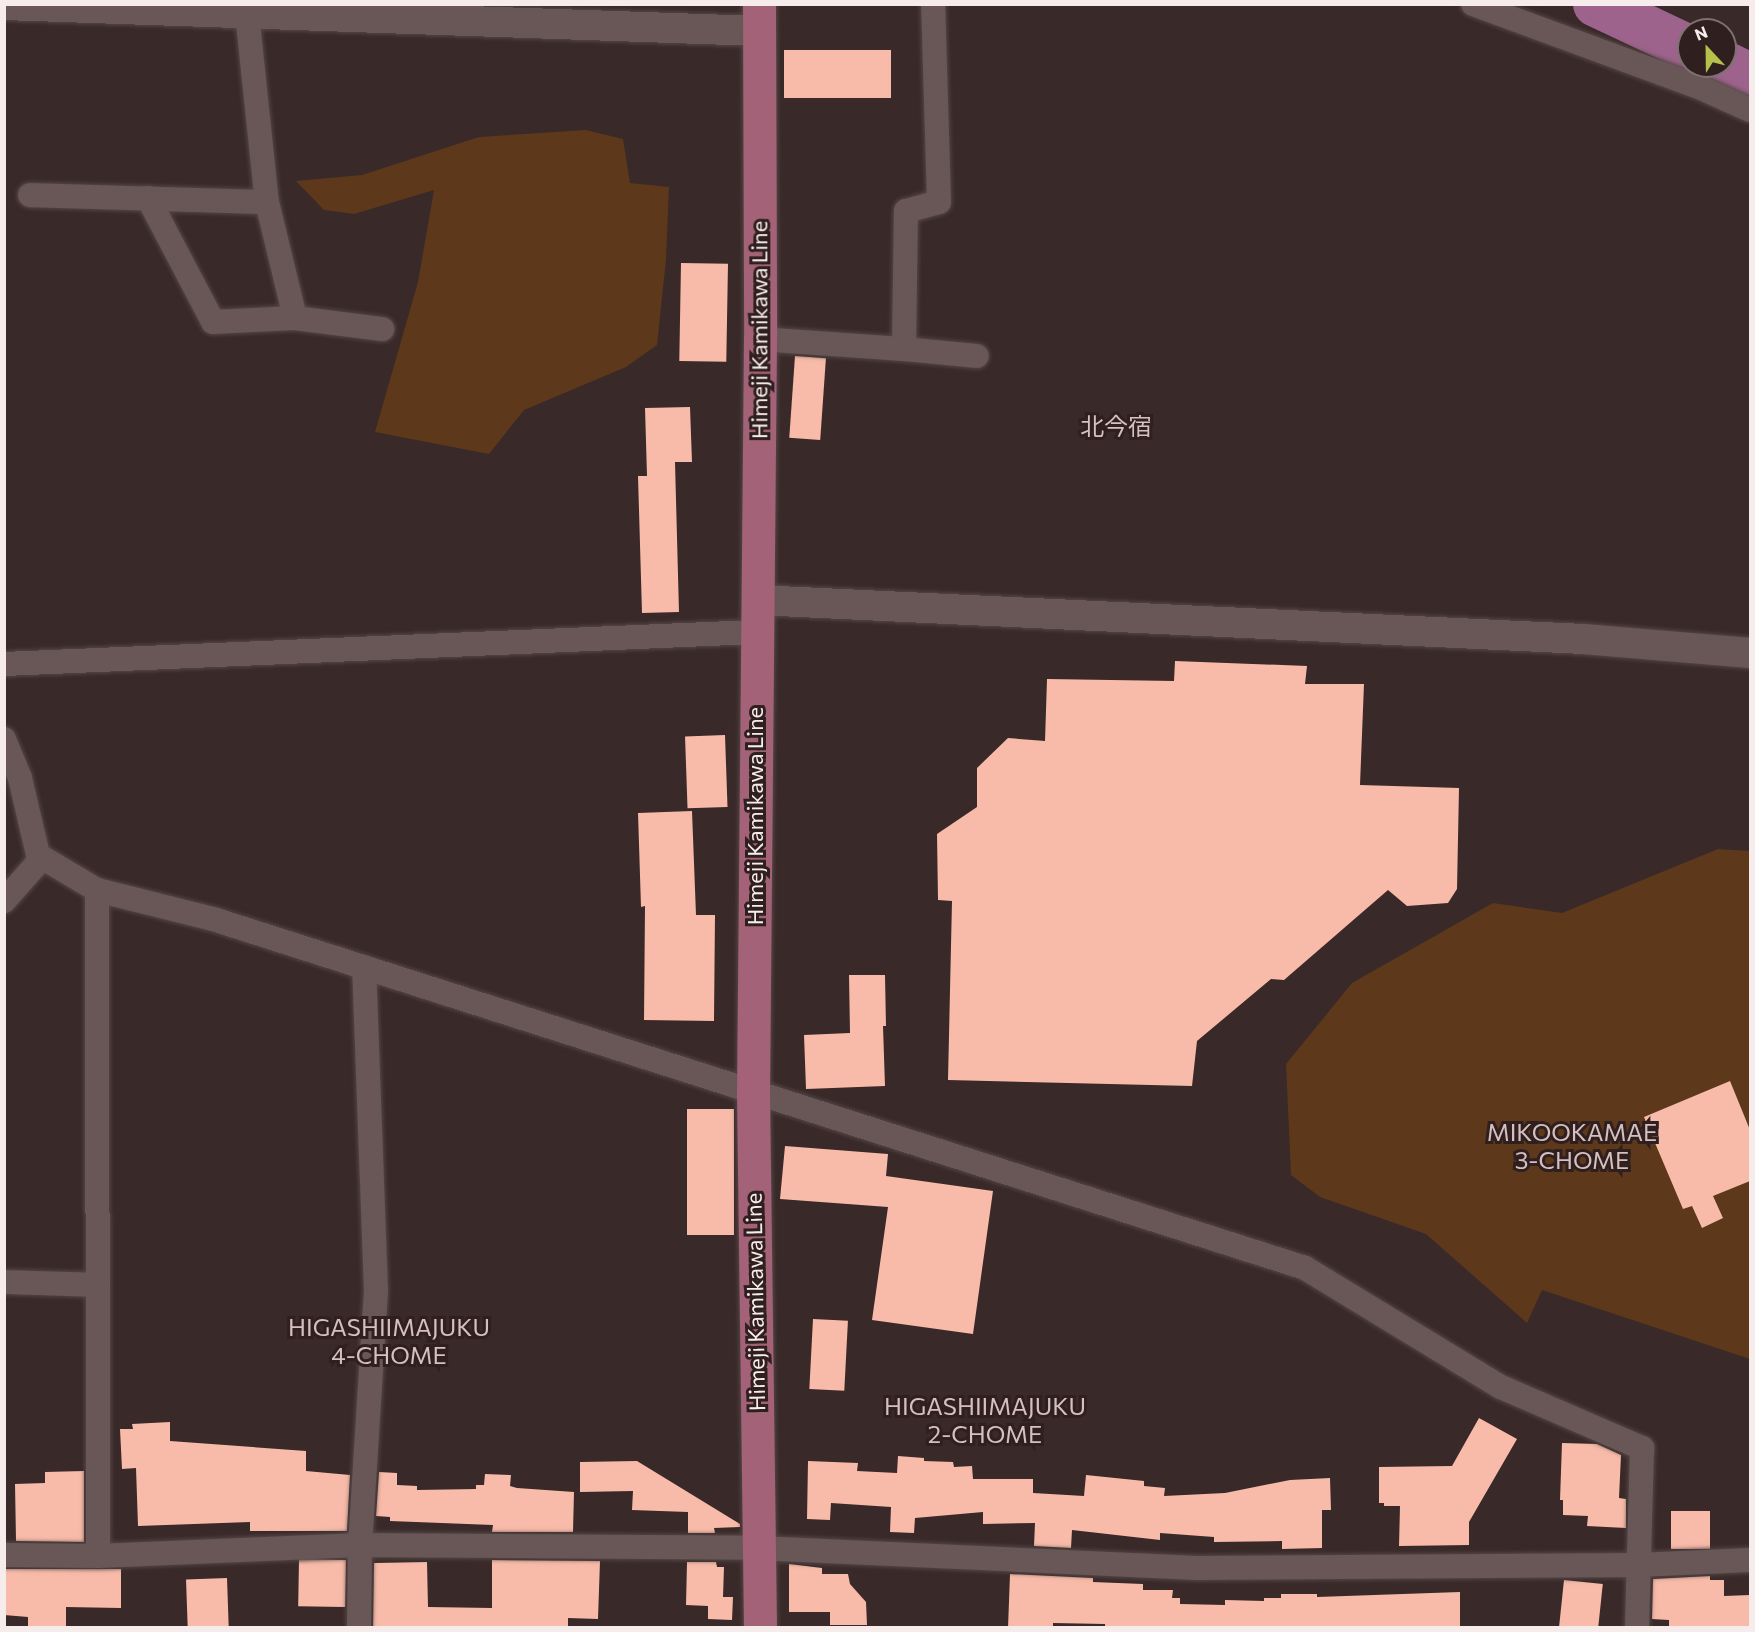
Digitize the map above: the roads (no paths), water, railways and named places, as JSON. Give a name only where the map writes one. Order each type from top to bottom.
[{"type":"main road","name":"Himeji Kamikawa Line","points":[[760,18],[760,339],[753,1093],[760,1628]]},
{"type":"street","points":[[904,349],[906,211],[939,202],[933,4]]},
{"type":"street","points":[[1473,4],[1699,87],[1750,110]]},
{"type":"street","points":[[4,5],[247,13],[760,18]]},
{"type":"street","points":[[247,13],[267,202],[295,318]]},
{"type":"street","points":[[30,195],[267,202]]},
{"type":"street","points":[[148,198],[213,322],[295,318],[382,329]]},
{"type":"street","points":[[760,339],[977,356]]},
{"type":"street","points":[[4,664],[757,616],[1583,639],[1750,653]]},
{"type":"street","points":[[4,739],[12,778],[38,855],[97,890],[213,919],[1305,1268],[1501,1387],[1642,1448],[1637,1628]]},
{"type":"street","points":[[4,901],[42,858]]},
{"type":"street","points":[[97,890],[98,1556]]},
{"type":"street","points":[[359,1628],[360,1545],[376,1291],[364,968]]},
{"type":"street","points":[[4,1282],[97,1285]]},
{"type":"street","points":[[4,1555],[98,1556],[360,1545],[758,1548],[1197,1568],[1637,1565],[1750,1560]]},
{"type":"waterway","points":[[1596,4],[1677,42]]},
{"type":"waterway","points":[[1737,70],[1750,76]]},
{"type":"district","name":"北今宿","points":[[1116,426]]},
{"type":"district","name":"MIKOOKAMAE 3-CHOME","points":[[1572,1146]]},
{"type":"district","name":"HIGASHIIMAJUKU 4-CHOME","points":[[389,1341]]},
{"type":"district","name":"HIGASHIIMAJUKU 2-CHOME","points":[[985,1420]]}]
